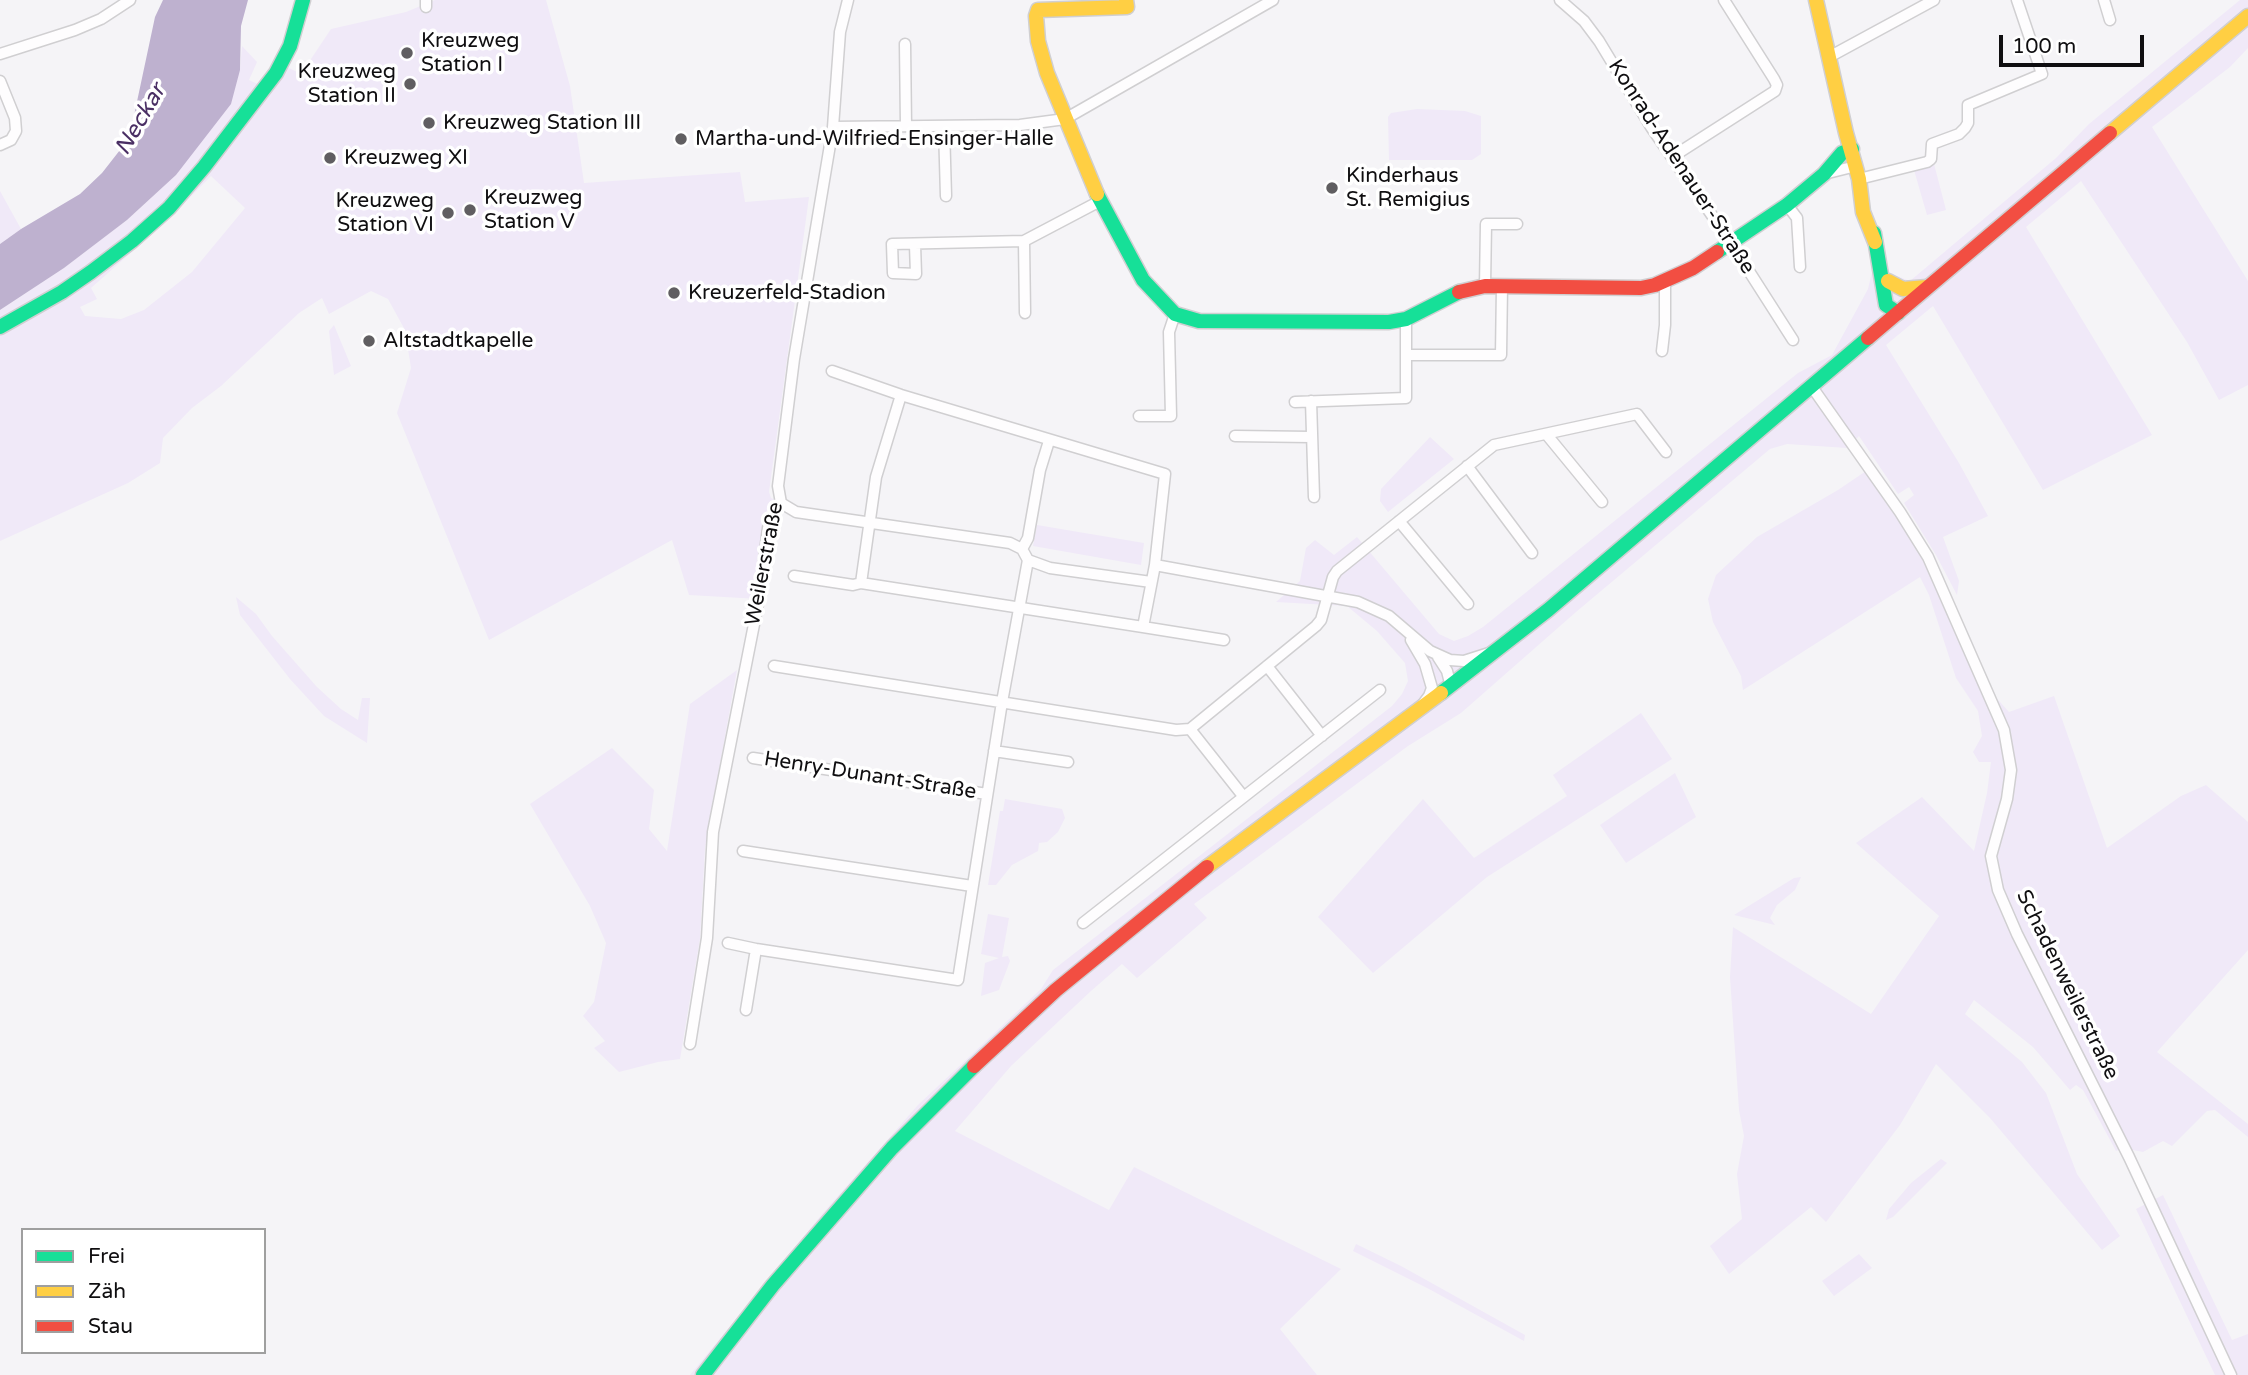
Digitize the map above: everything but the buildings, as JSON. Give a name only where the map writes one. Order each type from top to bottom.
[{"type":"main road","points":[[0,327],[92,272],[169,208],[276,73],[290,46],[303,0]]},
{"type":"main road","points":[[1126,0],[1127,6],[1038,10],[1038,41],[1065,119],[1100,201],[1143,280],[1175,314],[1199,321],[1389,322],[1406,319],[1456,293],[1485,286],[1641,288],[1665,282],[1693,268],[1787,205],[1824,174],[1842,153],[1852,149]]},
{"type":"main road","points":[[1816,0],[1852,149],[1863,212],[1875,242],[1885,287],[1899,312]]},
{"type":"main road","points":[[703,1375],[773,1285],[892,1148],[1008,1033],[1089,961],[1180,888],[1503,647],[2248,16]]},
{"type":"main road","points":[[1885,287],[1929,287]]},
{"type":"main road","points":[[1877,331],[1885,287]]},
{"type":"street","points":[[0,54],[75,30],[101,19],[130,0]]},
{"type":"street","name":"Weilerstraße","points":[[690,1044],[706,938],[713,832],[759,599],[768,528],[781,503],[778,486],[794,359],[833,127],[840,33],[848,0]]},
{"type":"street","points":[[833,127],[1020,125],[1065,119],[1273,0]]},
{"type":"street","points":[[1672,157],[1775,91],[1777,85],[1724,0]]},
{"type":"street","points":[[1829,57],[1934,0]]},
{"type":"street","points":[[1824,174],[1927,162],[1931,159],[1932,144],[1959,134],[1965,128],[1968,123],[1968,105],[2042,74],[2017,0]]},
{"type":"street","points":[[2104,0],[2110,20]]},
{"type":"street","name":"Konrad-Adenauer-Straße","points":[[1563,1],[1584,21],[1599,41],[1793,340]]},
{"type":"street","points":[[905,44],[906,126]]},
{"type":"street","points":[[0,81],[15,118],[16,131],[11,140],[0,145]]},
{"type":"street","points":[[944,127],[946,196]]},
{"type":"street","points":[[915,245],[1024,241],[1100,201]]},
{"type":"street","points":[[1787,205],[1797,218],[1800,267]]},
{"type":"street","points":[[1485,286],[1486,224],[1517,224]]},
{"type":"street","points":[[1024,241],[1026,313]]},
{"type":"street","points":[[1662,351],[1665,282]]},
{"type":"street","points":[[1406,355],[1501,355],[1502,286]]},
{"type":"street","points":[[1139,416],[1171,416],[1169,332],[1175,314]]},
{"type":"street","points":[[1295,402],[1406,398],[1406,319]]},
{"type":"street","points":[[832,371],[1049,441],[1165,474],[1155,565],[1143,627]]},
{"type":"street","name":"Schadenweilerstraße","points":[[1812,387],[1928,557],[2004,730],[2011,770],[2007,799],[1991,856],[1997,890],[2129,1157],[2231,1375]]},
{"type":"street","points":[[861,583],[876,477],[901,395]]},
{"type":"street","points":[[1311,401],[1314,497]]},
{"type":"street","points":[[774,666],[1176,730],[1190,729],[1318,624],[1337,571],[1494,445],[1637,414],[1666,452]]},
{"type":"street","points":[[1547,435],[1602,502]]},
{"type":"street","points":[[1236,436],[1311,437]]},
{"type":"street","points":[[1021,549],[1028,538],[1040,470],[1049,441]]},
{"type":"street","points":[[1467,466],[1532,553]]},
{"type":"street","points":[[781,503],[796,512],[1010,542],[1021,549],[1028,560],[1050,568],[1151,582]]},
{"type":"street","points":[[1399,521],[1468,604]]},
{"type":"street","points":[[728,943],[958,980],[1002,702],[1028,560]]},
{"type":"street","points":[[1155,565],[1358,602],[1375,609],[1389,616],[1438,657],[1447,671],[1451,687]]},
{"type":"street","points":[[794,576],[1019,606],[1224,640]]},
{"type":"street","points":[[1408,634],[1425,664],[1440,681],[1451,687]]},
{"type":"street","points":[[1438,657],[1464,661],[1503,647]]},
{"type":"street","points":[[1411,717],[1429,696],[1432,688],[1425,664]]},
{"type":"street","points":[[1266,666],[1322,736]]},
{"type":"street","points":[[1083,923],[1380,690]]},
{"type":"street","points":[[1190,729],[1243,796]]},
{"type":"street","points":[[994,751],[1068,762]]},
{"type":"street","name":"Henry-Dunant-Straße","points":[[753,758],[987,794]]},
{"type":"street","points":[[743,851],[972,886]]},
{"type":"street","points":[[746,1010],[756,949]]},
{"type":"shaded area","points":[[435,0],[546,0],[570,86],[584,183],[740,172],[745,202],[809,197],[769,492],[771,498],[781,503],[771,519],[759,599],[689,595],[672,540],[489,640],[397,413],[411,368],[405,330],[388,299],[371,291],[329,314],[322,298],[299,313],[221,386],[192,408],[163,438],[160,463],[128,483],[0,541],[0,310],[64,268],[127,220],[176,175],[240,70],[242,46],[257,62],[249,80],[262,86],[279,63],[301,74],[331,29],[406,12]],"holes":[[[211,176],[245,208],[192,272],[144,310],[121,319],[85,316],[80,307],[97,299],[91,288],[167,221]]]},
{"type":"shaded area","points":[[2240,0],[2248,0],[2248,48],[2230,67],[2152,127],[2248,281],[2248,385],[2219,400],[2187,342],[2081,181],[2026,227],[2152,435],[2043,490],[1933,306],[1886,345],[1959,463],[1988,516],[1943,537],[1959,581],[1957,595],[1904,503],[1914,495],[1909,487],[1898,494],[1859,436],[1847,448],[1787,444],[1770,449],[1461,713],[1408,746],[1194,904],[1207,918],[1137,978],[1122,964],[1011,1066],[955,1131],[1109,1210],[1134,1167],[1341,1269],[1280,1329],[1317,1375],[690,1375],[822,1214],[918,1105],[1041,989],[1053,970],[1392,706],[1402,694],[1408,681],[1405,663],[1377,631],[1347,606],[1276,602],[1300,581],[1306,548],[1315,540],[1334,555],[1357,537],[1439,634],[1454,641],[1468,636],[1483,627],[1798,373],[1832,355],[1868,289],[1872,272],[1910,281],[2056,158],[2089,124]]},
{"type":"shaded area","points":[[1417,109],[1465,111],[1481,116],[1481,154],[1472,160],[1389,160],[1388,117],[1391,113]]},
{"type":"shaded area","points":[[1934,164],[1946,210],[1927,215],[1914,170]]},
{"type":"shaded area","points":[[0,191],[21,229],[0,244]]},
{"type":"shaded area","points":[[334,325],[351,366],[334,375],[329,331]]},
{"type":"shaded area","points":[[1430,437],[1454,459],[1388,512],[1380,501],[1381,489]]},
{"type":"shaded area","points":[[1869,469],[1928,557],[1983,683],[2009,712],[2054,696],[2107,848],[2181,796],[2206,785],[2248,822],[2248,950],[2157,1052],[2248,1124],[2248,1137],[2215,1110],[2207,1111],[2172,1146],[2163,1141],[2143,1152],[2123,1148],[2116,1151],[2083,1090],[2076,1085],[2070,1090],[2033,1047],[1974,1000],[1965,1014],[2022,1062],[2046,1093],[2077,1174],[2120,1236],[2102,1250],[1990,1118],[1936,1064],[1900,1125],[1826,1222],[1811,1207],[1729,1274],[1710,1246],[1742,1219],[1737,1174],[1744,1136],[1739,1110],[1730,977],[1733,927],[1871,1014],[1939,916],[1856,843],[1922,797],[1974,851],[1987,793],[1991,762],[1979,762],[1973,752],[1982,736],[1978,711],[1956,678],[1929,595],[1920,577],[1743,690],[1741,676],[1713,622],[1708,599],[1716,575],[1757,537]]},
{"type":"shaded area","points":[[1037,525],[1144,543],[1141,565],[1033,546]]},
{"type":"shaded area","points":[[236,597],[256,614],[317,687],[341,709],[358,720],[362,698],[370,698],[367,743],[324,716],[290,679],[240,615]]},
{"type":"shaded area","points":[[737,670],[705,848],[700,939],[680,1059],[619,1072],[594,1048],[605,1041],[583,1016],[594,1002],[606,943],[590,906],[530,804],[612,748],[654,790],[649,829],[667,851],[690,704]]},
{"type":"shaded area","points":[[1641,713],[1672,759],[1487,877],[1373,973],[1318,917],[1423,799],[1474,858],[1567,796],[1553,775]]},
{"type":"shaded area","points":[[1675,773],[1696,817],[1626,863],[1600,825]]},
{"type":"shaded area","points":[[1005,799],[1062,809],[1065,818],[1058,832],[1047,842],[1039,843],[1038,851],[1012,865],[996,885],[988,885],[1000,811],[1003,811]]},
{"type":"shaded area","points":[[1801,877],[1795,890],[1777,905],[1770,918],[1775,925],[1734,915],[1794,878]]},
{"type":"shaded area","points":[[988,914],[1009,918],[1002,957],[1008,956],[1010,961],[999,990],[981,996],[985,963],[999,958],[981,954]]},
{"type":"shaded area","points":[[1941,1159],[1947,1163],[1893,1217],[1886,1220],[1889,1209],[1911,1183]]},
{"type":"shaded area","points":[[2163,1195],[2232,1340],[2248,1334],[2248,1375],[2215,1375],[2136,1209]]},
{"type":"shaded area","points":[[1356,1244],[1525,1335],[1524,1341],[1353,1251]]},
{"type":"shaded area","points":[[1859,1254],[1872,1268],[1834,1296],[1822,1281]]},
{"type":"water","name":"Neckar","points":[[163,0],[248,0],[241,26],[240,70],[231,104],[176,175],[127,220],[64,268],[0,310],[0,244],[80,194],[102,173],[120,150],[132,125],[155,17]]},
{"type":"traffic: fast","points":[[0,327],[62,292],[91,272],[169,208],[276,73],[290,46],[303,0]]},
{"type":"traffic: fast","points":[[1717,252],[1787,205],[1824,174],[1842,153],[1852,149]]},
{"type":"traffic: fast","points":[[1097,194],[1143,280],[1175,314],[1199,321],[1389,322],[1406,319],[1459,292]]},
{"type":"traffic: fast","points":[[1874,233],[1886,305],[1898,313]]},
{"type":"traffic: fast","points":[[1441,693],[1548,610],[1868,338]]},
{"type":"traffic: fast","points":[[703,1375],[773,1285],[892,1148],[974,1066]]},
{"type":"traffic: slow","points":[[1097,194],[1047,73],[1038,41],[1036,16],[1038,10],[1127,7],[1126,0]]},
{"type":"traffic: slow","points":[[1816,0],[1859,179],[1863,212],[1875,242]]},
{"type":"traffic: slow","points":[[2110,133],[2248,16]]},
{"type":"traffic: slow","points":[[1888,281],[1903,289],[1927,287]]},
{"type":"traffic: slow","points":[[1207,867],[1441,693]]},
{"type":"traffic: jam","points":[[1868,338],[2110,133]]},
{"type":"traffic: jam","points":[[1459,292],[1485,286],[1641,288],[1655,285],[1693,268],[1717,252]]},
{"type":"traffic: jam","points":[[974,1066],[1056,990],[1207,867]]},
{"type":"place","name":"Kreuzweg Station I","points":[[407,53]]},
{"type":"place","name":"Kreuzweg Station II","points":[[410,84]]},
{"type":"place","name":"Kreuzweg Station III","points":[[429,123]]},
{"type":"place","name":"Martha-und-Wilfried-Ensinger-Halle","points":[[681,139]]},
{"type":"place","name":"Kreuzweg XI","points":[[330,158]]},
{"type":"place","name":"Kinderhaus St. Remigius","points":[[1332,188]]},
{"type":"place","name":"Kreuzweg Station V","points":[[470,210]]},
{"type":"place","name":"Kreuzweg Station VI","points":[[448,213]]},
{"type":"place","name":"Kreuzerfeld-Stadion","points":[[674,293]]},
{"type":"place","name":"Altstadtkapelle","points":[[369,341]]}]
